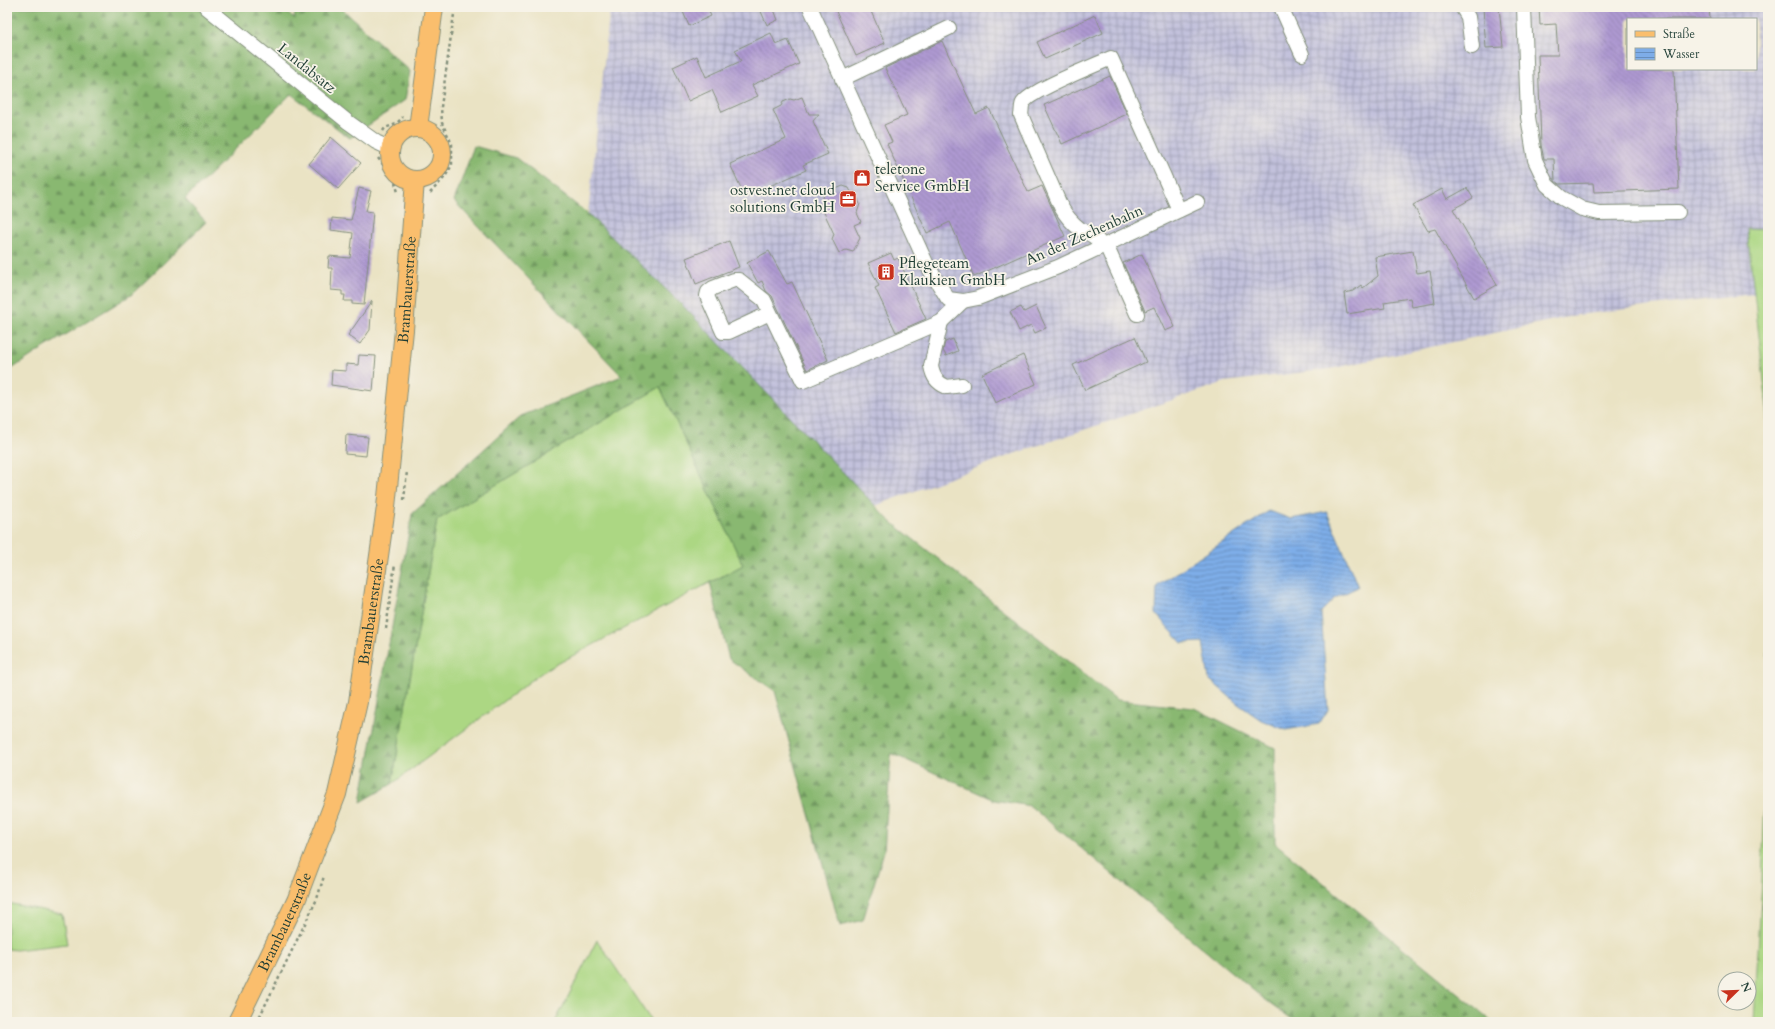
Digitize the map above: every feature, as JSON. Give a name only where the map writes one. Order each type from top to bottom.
[{"type":"main road","points":[[418,128],[434,7]]},
{"type":"main road","points":[[418,128],[433,134],[440,144],[442,153],[441,163],[436,170],[424,179],[415,180],[403,176],[396,170],[391,158],[383,151],[401,133],[409,129],[418,128]]},
{"type":"main road","name":"Brambauerstraße","points":[[238,1022],[296,901],[336,794],[358,702],[386,507],[404,330],[415,180]]},
{"type":"street","name":"Landabsatz","points":[[206,7],[348,122],[376,142],[383,151]]},
{"type":"street","points":[[810,7],[927,265],[948,299],[963,301]]},
{"type":"street","points":[[1281,7],[1302,54]]},
{"type":"street","points":[[1462,7],[1468,17],[1472,47]]},
{"type":"street","points":[[1524,7],[1528,117],[1535,160],[1547,185],[1562,198],[1582,209],[1599,213],[1678,212]]},
{"type":"street","points":[[842,78],[949,28]]},
{"type":"street","points":[[1137,314],[1104,246],[1097,238],[1079,228],[1068,219],[1055,195],[1021,115],[1022,104],[1028,97],[1111,58],[1179,210]]},
{"type":"street","name":"An der Zechenbahn","points":[[963,301],[978,298],[1058,267],[1197,202]]},
{"type":"street","points":[[770,313],[803,380],[940,322],[963,301]]},
{"type":"street","points":[[940,322],[931,366],[932,373],[936,380],[946,388],[962,385]]},
{"type":"path","points":[[383,151],[398,193],[414,200],[427,203],[428,197],[452,165],[452,144],[442,123],[441,107],[455,7]]},
{"type":"shaded area","points":[[610,7],[1768,7],[1768,230],[1747,230],[1754,294],[1577,315],[1330,369],[1225,382],[1019,452],[875,506],[684,307],[588,214]]},
{"type":"green space","points":[[7,7],[280,7],[295,19],[294,7],[340,7],[410,71],[405,100],[350,138],[291,94],[185,199],[206,222],[131,295],[7,372]]},
{"type":"green space","points":[[474,146],[516,158],[588,214],[684,307],[889,520],[1117,700],[1194,708],[1275,748],[1275,843],[1493,1022],[1296,1022],[1259,995],[1030,806],[994,800],[891,753],[884,851],[863,920],[840,926],[775,691],[729,659],[710,583],[743,565],[660,387],[437,520],[392,784],[361,802],[412,514],[521,416],[622,376],[454,201]]},
{"type":"green space","points":[[1747,229],[1768,230],[1768,689],[1767,408]]},
{"type":"green space","points":[[660,387],[743,565],[544,671],[392,784],[437,520]]},
{"type":"green space","points":[[1768,718],[1768,1022],[1754,1022],[1755,1011],[1757,1011],[1757,971]]},
{"type":"green space","points":[[7,903],[62,914],[67,944],[16,950],[7,949]]},
{"type":"green space","points":[[597,940],[652,1022],[555,1022]]},
{"type":"water","points":[[1269,511],[1291,519],[1327,512],[1358,587],[1335,598],[1321,612],[1328,710],[1319,724],[1286,730],[1261,720],[1238,704],[1209,679],[1203,642],[1182,643],[1156,614],[1157,586]]},
{"type":"building","points":[[681,7],[707,7],[711,16],[689,26]]},
{"type":"building","points":[[759,7],[773,7],[778,20],[767,25]]},
{"type":"building","points":[[834,7],[869,7],[885,43],[856,56]]},
{"type":"building","points":[[1499,7],[1503,47],[1486,48],[1483,8]]},
{"type":"building","points":[[1539,7],[1709,7],[1710,18],[1627,18],[1627,70],[1674,70],[1679,189],[1594,192],[1593,183],[1559,184],[1555,181],[1554,159],[1544,159],[1541,145],[1538,55],[1558,55],[1556,24],[1540,25]]},
{"type":"building","points":[[1095,15],[1103,33],[1045,59],[1037,42]]},
{"type":"building","points":[[771,33],[776,45],[788,40],[799,64],[752,85],[758,96],[722,112],[712,90],[688,101],[673,67],[697,56],[706,77],[741,61],[735,50]]},
{"type":"building","points":[[942,41],[976,114],[989,108],[1028,192],[1042,186],[1065,236],[974,277],[950,222],[927,233],[887,144],[892,142],[884,125],[907,115],[885,68]]},
{"type":"building","points":[[1110,76],[1127,114],[1062,144],[1044,105]]},
{"type":"building","points":[[802,97],[809,114],[819,114],[813,121],[828,154],[803,165],[806,170],[745,197],[730,164],[786,139],[773,110],[781,106],[783,102]]},
{"type":"building","points":[[331,137],[361,163],[338,189],[309,164]]},
{"type":"building","points":[[843,186],[849,188],[851,192],[855,194],[860,204],[857,213],[861,222],[854,225],[860,238],[853,252],[846,250],[839,253],[832,239],[834,234],[821,206],[824,194]]},
{"type":"building","points":[[359,188],[371,191],[366,211],[373,212],[364,305],[352,304],[352,301],[344,301],[345,295],[342,295],[342,291],[331,290],[332,268],[328,268],[329,256],[350,258],[353,233],[331,230],[332,218],[351,220]]},
{"type":"building","points":[[1467,188],[1473,198],[1453,209],[1497,285],[1474,298],[1435,229],[1428,231],[1413,205],[1442,189],[1447,199]]},
{"type":"building","points":[[729,241],[739,267],[696,284],[686,258]]},
{"type":"building","points":[[769,251],[787,284],[792,282],[828,360],[807,370],[772,296],[766,291],[762,281],[758,283],[747,263]]},
{"type":"building","points":[[1413,251],[1417,273],[1430,271],[1435,303],[1412,307],[1410,298],[1384,302],[1385,308],[1347,314],[1344,293],[1353,291],[1361,285],[1363,288],[1378,276],[1375,257]]},
{"type":"building","points":[[891,253],[894,260],[898,258],[926,319],[896,332],[875,288],[879,286],[868,263]]},
{"type":"building","points":[[1142,254],[1175,327],[1165,331],[1154,307],[1145,311],[1123,263]]},
{"type":"building","points":[[372,301],[370,330],[360,344],[348,335]]},
{"type":"building","points":[[1036,306],[1046,328],[1035,333],[1031,325],[1019,331],[1010,312],[1021,307],[1024,312]]},
{"type":"building","points":[[1135,337],[1146,362],[1085,390],[1073,365]]},
{"type":"building","points":[[953,339],[958,351],[946,356],[943,350],[945,342]]},
{"type":"building","points":[[359,355],[376,356],[373,391],[331,385],[332,370],[346,371],[346,364],[358,365]]},
{"type":"building","points":[[1023,355],[1036,384],[995,403],[982,374]]},
{"type":"building","points":[[346,435],[368,437],[366,456],[345,454]]},
{"type":"place","name":"teletone Service GmbH","points":[[862,178]]},
{"type":"place","name":"ostvest.net cloud solutions GmbH","points":[[848,199]]},
{"type":"place","name":"Pflegeteam Klaukien GmbH","points":[[886,272]]}]
